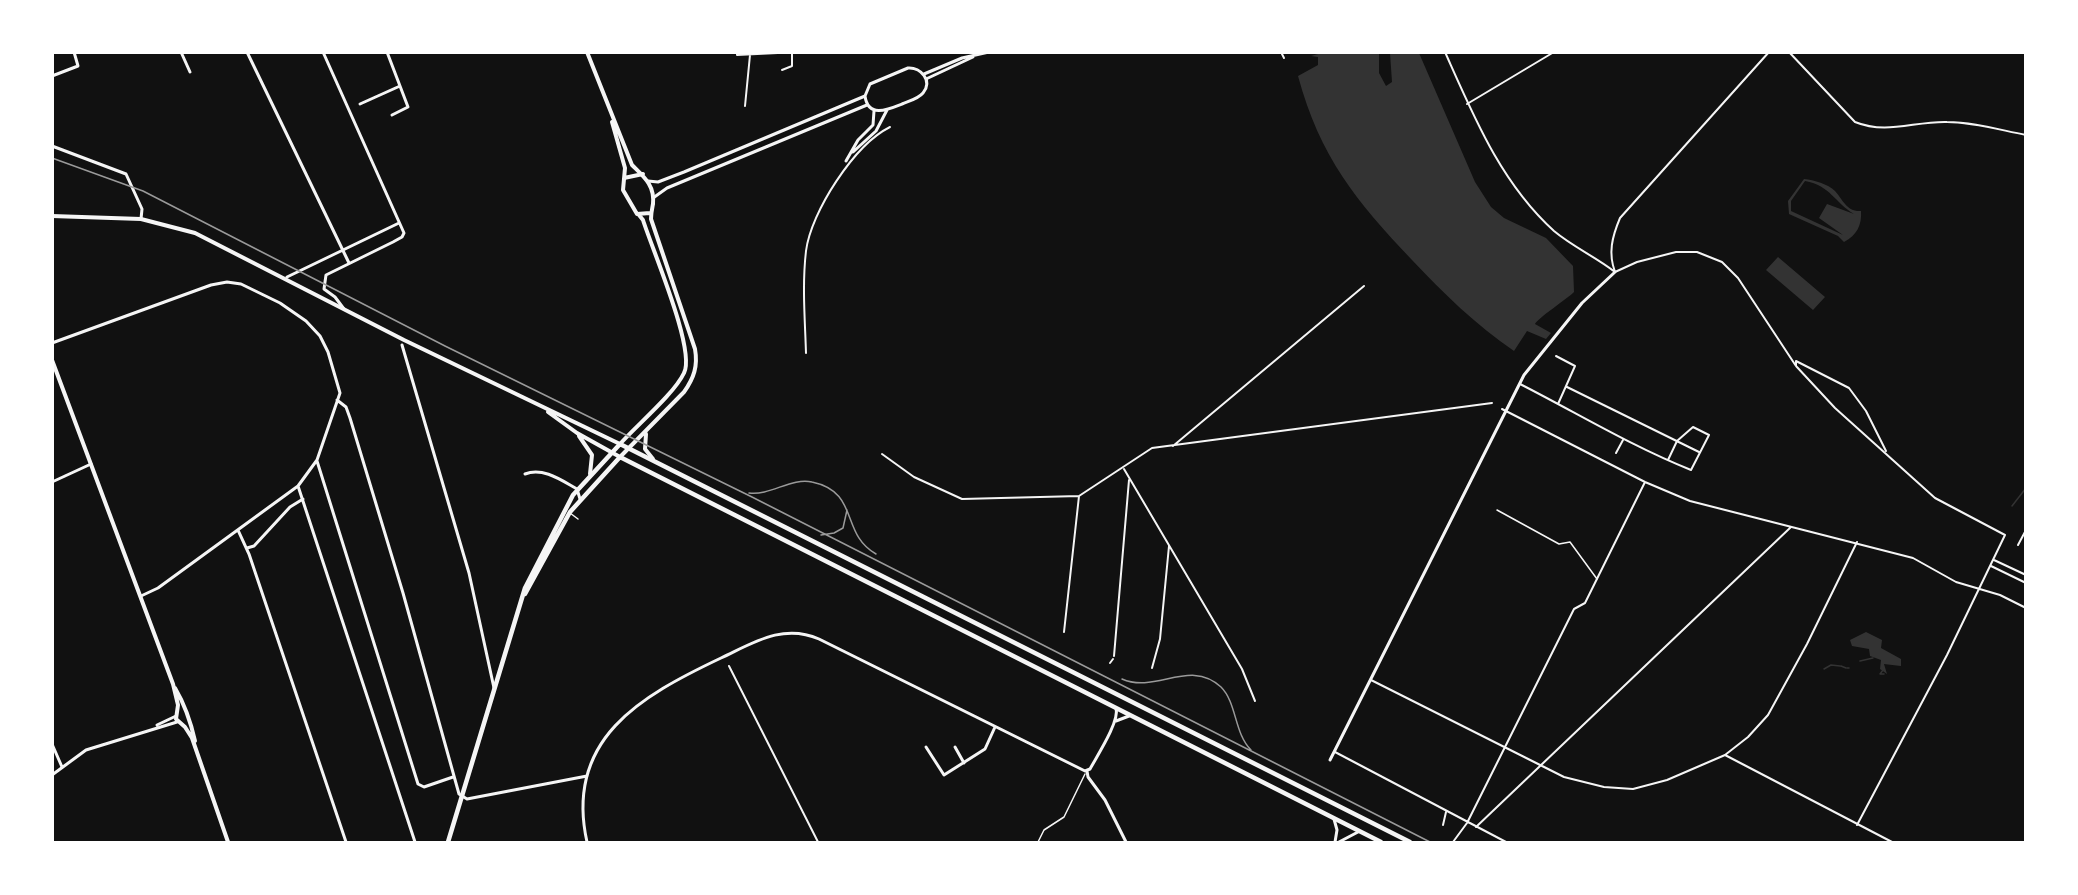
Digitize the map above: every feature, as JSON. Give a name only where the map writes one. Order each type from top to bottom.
[{"type":"main road","points":[[448,843],[536,563],[577,489],[620,444],[1410,843]]},
{"type":"main road","points":[[525,594],[570,512],[620,457],[1381,843]]},
{"type":"main road","points":[[744,521],[750,510]]},
{"type":"main road","points":[[979,639],[985,628]]},
{"type":"main road","points":[[1281,777],[1283,793]]},
{"type":"main road","points":[[1305,804],[1311,792]]},
{"type":"main road","points":[[1334,819],[1339,807]]},
{"type":"street","points":[[52,76],[78,66],[74,52]]},
{"type":"street","points":[[181,52],[190,72]]},
{"type":"street","points":[[247,52],[349,263]]},
{"type":"street","points":[[323,52],[404,232],[402,237],[328,273],[323,282],[325,290],[335,297],[344,309]]},
{"type":"street","points":[[387,52],[408,106],[392,115]]},
{"type":"street","points":[[545,409],[577,433],[620,457],[687,387],[694,374],[697,357],[651,212],[653,198],[648,181],[644,174],[632,165],[587,52]]},
{"type":"street","points":[[737,52],[750,55],[798,52]]},
{"type":"street","points":[[926,79],[989,52]]},
{"type":"street","points":[[1281,52],[1284,58]]},
{"type":"street","points":[[1445,52],[1467,104],[1491,150],[1532,209],[1561,236],[1615,272]]},
{"type":"street","points":[[1467,104],[1554,52]]},
{"type":"street","points":[[1615,272],[1610,258],[1614,233],[1620,218],[1769,52]]},
{"type":"street","points":[[1789,52],[1855,122],[1866,126],[1890,129],[1947,122],[2025,135]]},
{"type":"street","points":[[782,70],[792,66],[792,54]]},
{"type":"street","points":[[745,106],[750,55]]},
{"type":"street","points":[[924,74],[962,58],[974,57]]},
{"type":"street","points":[[906,69],[917,69],[924,74],[926,79],[925,89],[921,95],[887,110],[874,111],[867,105],[865,96],[870,84],[906,69]]},
{"type":"street","points":[[360,104],[400,86]]},
{"type":"street","points":[[648,181],[658,182],[865,96]]},
{"type":"street","points":[[653,198],[661,190],[867,105]]},
{"type":"street","points":[[851,153],[876,131],[886,117],[887,110]]},
{"type":"street","points":[[846,161],[858,140],[873,125],[874,111]]},
{"type":"street","points":[[52,216],[141,219],[195,232],[287,277],[344,309],[620,444],[681,379],[688,358],[643,220],[625,197],[623,179],[625,168],[609,112]]},
{"type":"street","points":[[798,123],[801,131]]},
{"type":"street","points":[[806,353],[806,252],[811,233],[849,163],[874,138],[890,127]]},
{"type":"street","points":[[52,146],[126,174],[142,209],[141,219]]},
{"type":"street","points":[[723,155],[726,163]]},
{"type":"street","points":[[623,179],[631,174],[644,174]]},
{"type":"street","points":[[639,215],[651,212]]},
{"type":"street","points":[[287,277],[399,223]]},
{"type":"street","points":[[1330,760],[1507,411],[1513,392],[1520,384],[1522,374],[1582,303],[1615,272],[1637,262],[1676,252],[1697,252],[1717,259],[1738,278],[1796,366],[1835,408],[1935,498],[2006,535],[1857,825]]},
{"type":"street","points":[[52,343],[211,285],[233,282],[286,306],[315,330],[330,358],[340,393],[317,460],[298,486],[157,589],[141,596]]},
{"type":"street","points":[[1173,446],[1364,286]]},
{"type":"street","points":[[402,345],[469,573],[495,689]]},
{"type":"street","points":[[1556,356],[1575,366],[1558,404]]},
{"type":"street","points":[[52,360],[173,684],[184,711],[188,715],[197,751],[228,843]]},
{"type":"street","points":[[1796,366],[1796,361],[1849,388],[1870,419],[1887,453]]},
{"type":"street","points":[[1520,384],[1623,440],[1668,460],[1691,470],[1709,435],[1693,427],[1677,441],[1668,460]]},
{"type":"street","points":[[1567,387],[1700,452]]},
{"type":"street","points":[[337,400],[346,407],[403,593],[453,777],[462,797],[470,798],[587,776]]},
{"type":"street","points":[[882,454],[914,477],[962,499],[1079,496],[1152,448],[1492,403]]},
{"type":"street","points":[[1502,409],[1645,482],[1690,501],[1913,558],[1956,582],[2000,595],[2025,608]]},
{"type":"street","points":[[647,430],[645,449],[658,464]]},
{"type":"street","points":[[577,433],[592,455],[590,474]]},
{"type":"street","points":[[1616,453],[1623,440]]},
{"type":"street","points":[[317,460],[418,784],[424,787],[453,777]]},
{"type":"street","points":[[52,482],[91,464]]},
{"type":"street","points":[[1123,468],[1242,669],[1255,701]]},
{"type":"street","points":[[525,474],[541,471],[577,489],[580,499]]},
{"type":"street","points":[[1110,663],[1113,658],[1130,480]]},
{"type":"street","points":[[1453,843],[1467,823],[1574,609],[1585,603],[1645,482]]},
{"type":"street","points":[[298,486],[415,843]]},
{"type":"street","points":[[1060,638],[1064,633],[1079,496]]},
{"type":"street","points":[[247,548],[254,546],[290,507],[303,499]]},
{"type":"street","points":[[1476,827],[1791,526]]},
{"type":"street","points":[[238,530],[247,548],[346,843]]},
{"type":"street","points":[[2018,545],[2025,530]]},
{"type":"street","points":[[1371,680],[1539,765],[1578,781],[1633,789],[1695,770],[1725,755],[1748,737],[1768,715],[1811,636],[1857,542]]},
{"type":"street","points":[[1152,668],[1160,639],[1169,546]]},
{"type":"street","points":[[1994,560],[2025,575]]},
{"type":"street","points":[[1991,566],[2025,583]]},
{"type":"street","points":[[587,843],[583,815],[587,776],[593,758],[607,734],[633,707],[697,670],[761,639],[782,633],[801,633],[819,639],[1087,771],[1126,843]]},
{"type":"street","points":[[729,666],[818,843]]},
{"type":"street","points":[[173,684],[177,717],[197,751]]},
{"type":"street","points":[[1087,771],[1114,723],[1118,711],[1114,706]]},
{"type":"street","points":[[52,775],[86,750],[156,726],[177,717],[184,711]]},
{"type":"street","points":[[1114,723],[1123,717],[1135,717]]},
{"type":"street","points":[[183,724],[188,720]]},
{"type":"street","points":[[926,747],[944,775],[984,749],[995,727]]},
{"type":"street","points":[[52,744],[62,767]]},
{"type":"street","points":[[955,747],[964,763]]},
{"type":"street","points":[[1335,752],[1506,843]]},
{"type":"street","points":[[1725,755],[1892,843]]},
{"type":"street","points":[[1443,825],[1446,812]]},
{"type":"street","points":[[1334,819],[1337,843],[1359,832]]},
{"type":"lane","points":[[1497,510],[1559,544],[1570,542],[1597,579]]},
{"type":"lane","points":[[570,512],[578,519]]},
{"type":"lane","points":[[1038,843],[1044,830],[1064,817],[1087,771]]},
{"type":"shaded area","points":[[1325,52],[1379,53],[1379,73],[1386,86],[1392,82],[1390,53],[1419,53],[1475,182],[1491,207],[1504,218],[1546,238],[1573,266],[1574,292],[1535,324],[1551,333],[1546,339],[1527,331],[1514,351],[1500,341],[1436,285],[1357,197],[1342,176],[1317,131],[1298,76],[1318,65],[1318,57],[1311,56]]},
{"type":"shaded area","points":[[1804,179],[1812,180],[1829,186],[1852,210],[1861,211],[1861,221],[1855,233],[1844,242],[1838,236],[1789,214],[1788,201]],"holes":[[[1805,181],[1827,190],[1854,214],[1827,204],[1819,218],[1843,235],[1791,211],[1791,201]]]},
{"type":"shaded area","points":[[1778,257],[1825,297],[1813,310],[1766,270]]},
{"type":"shaded area","points":[[1866,632],[1882,640],[1881,648],[1901,659],[1901,666],[1884,664],[1887,674],[1880,669],[1881,660],[1870,656],[1869,649],[1852,646],[1850,640]]},
{"type":"waterway","points":[[2012,506],[2026,488]]},
{"type":"waterway","points":[[1860,661],[1873,658]]},
{"type":"waterway","points":[[1824,669],[1831,665],[1840,666]]},
{"type":"waterway","points":[[1841,666],[1846,668]]},
{"type":"waterway","points":[[1883,670],[1880,674],[1884,674]]},
{"type":"tram line","points":[[52,158],[143,191],[445,346],[752,497],[1430,842]]},
{"type":"tram line","points":[[749,493],[765,492],[804,481],[827,487],[844,504],[865,546],[876,554]]},
{"type":"tram line","points":[[821,535],[834,533],[843,528],[847,510]]},
{"type":"tram line","points":[[1122,679],[1135,682],[1185,676],[1209,679],[1221,687],[1226,694],[1241,735],[1251,750]]}]
